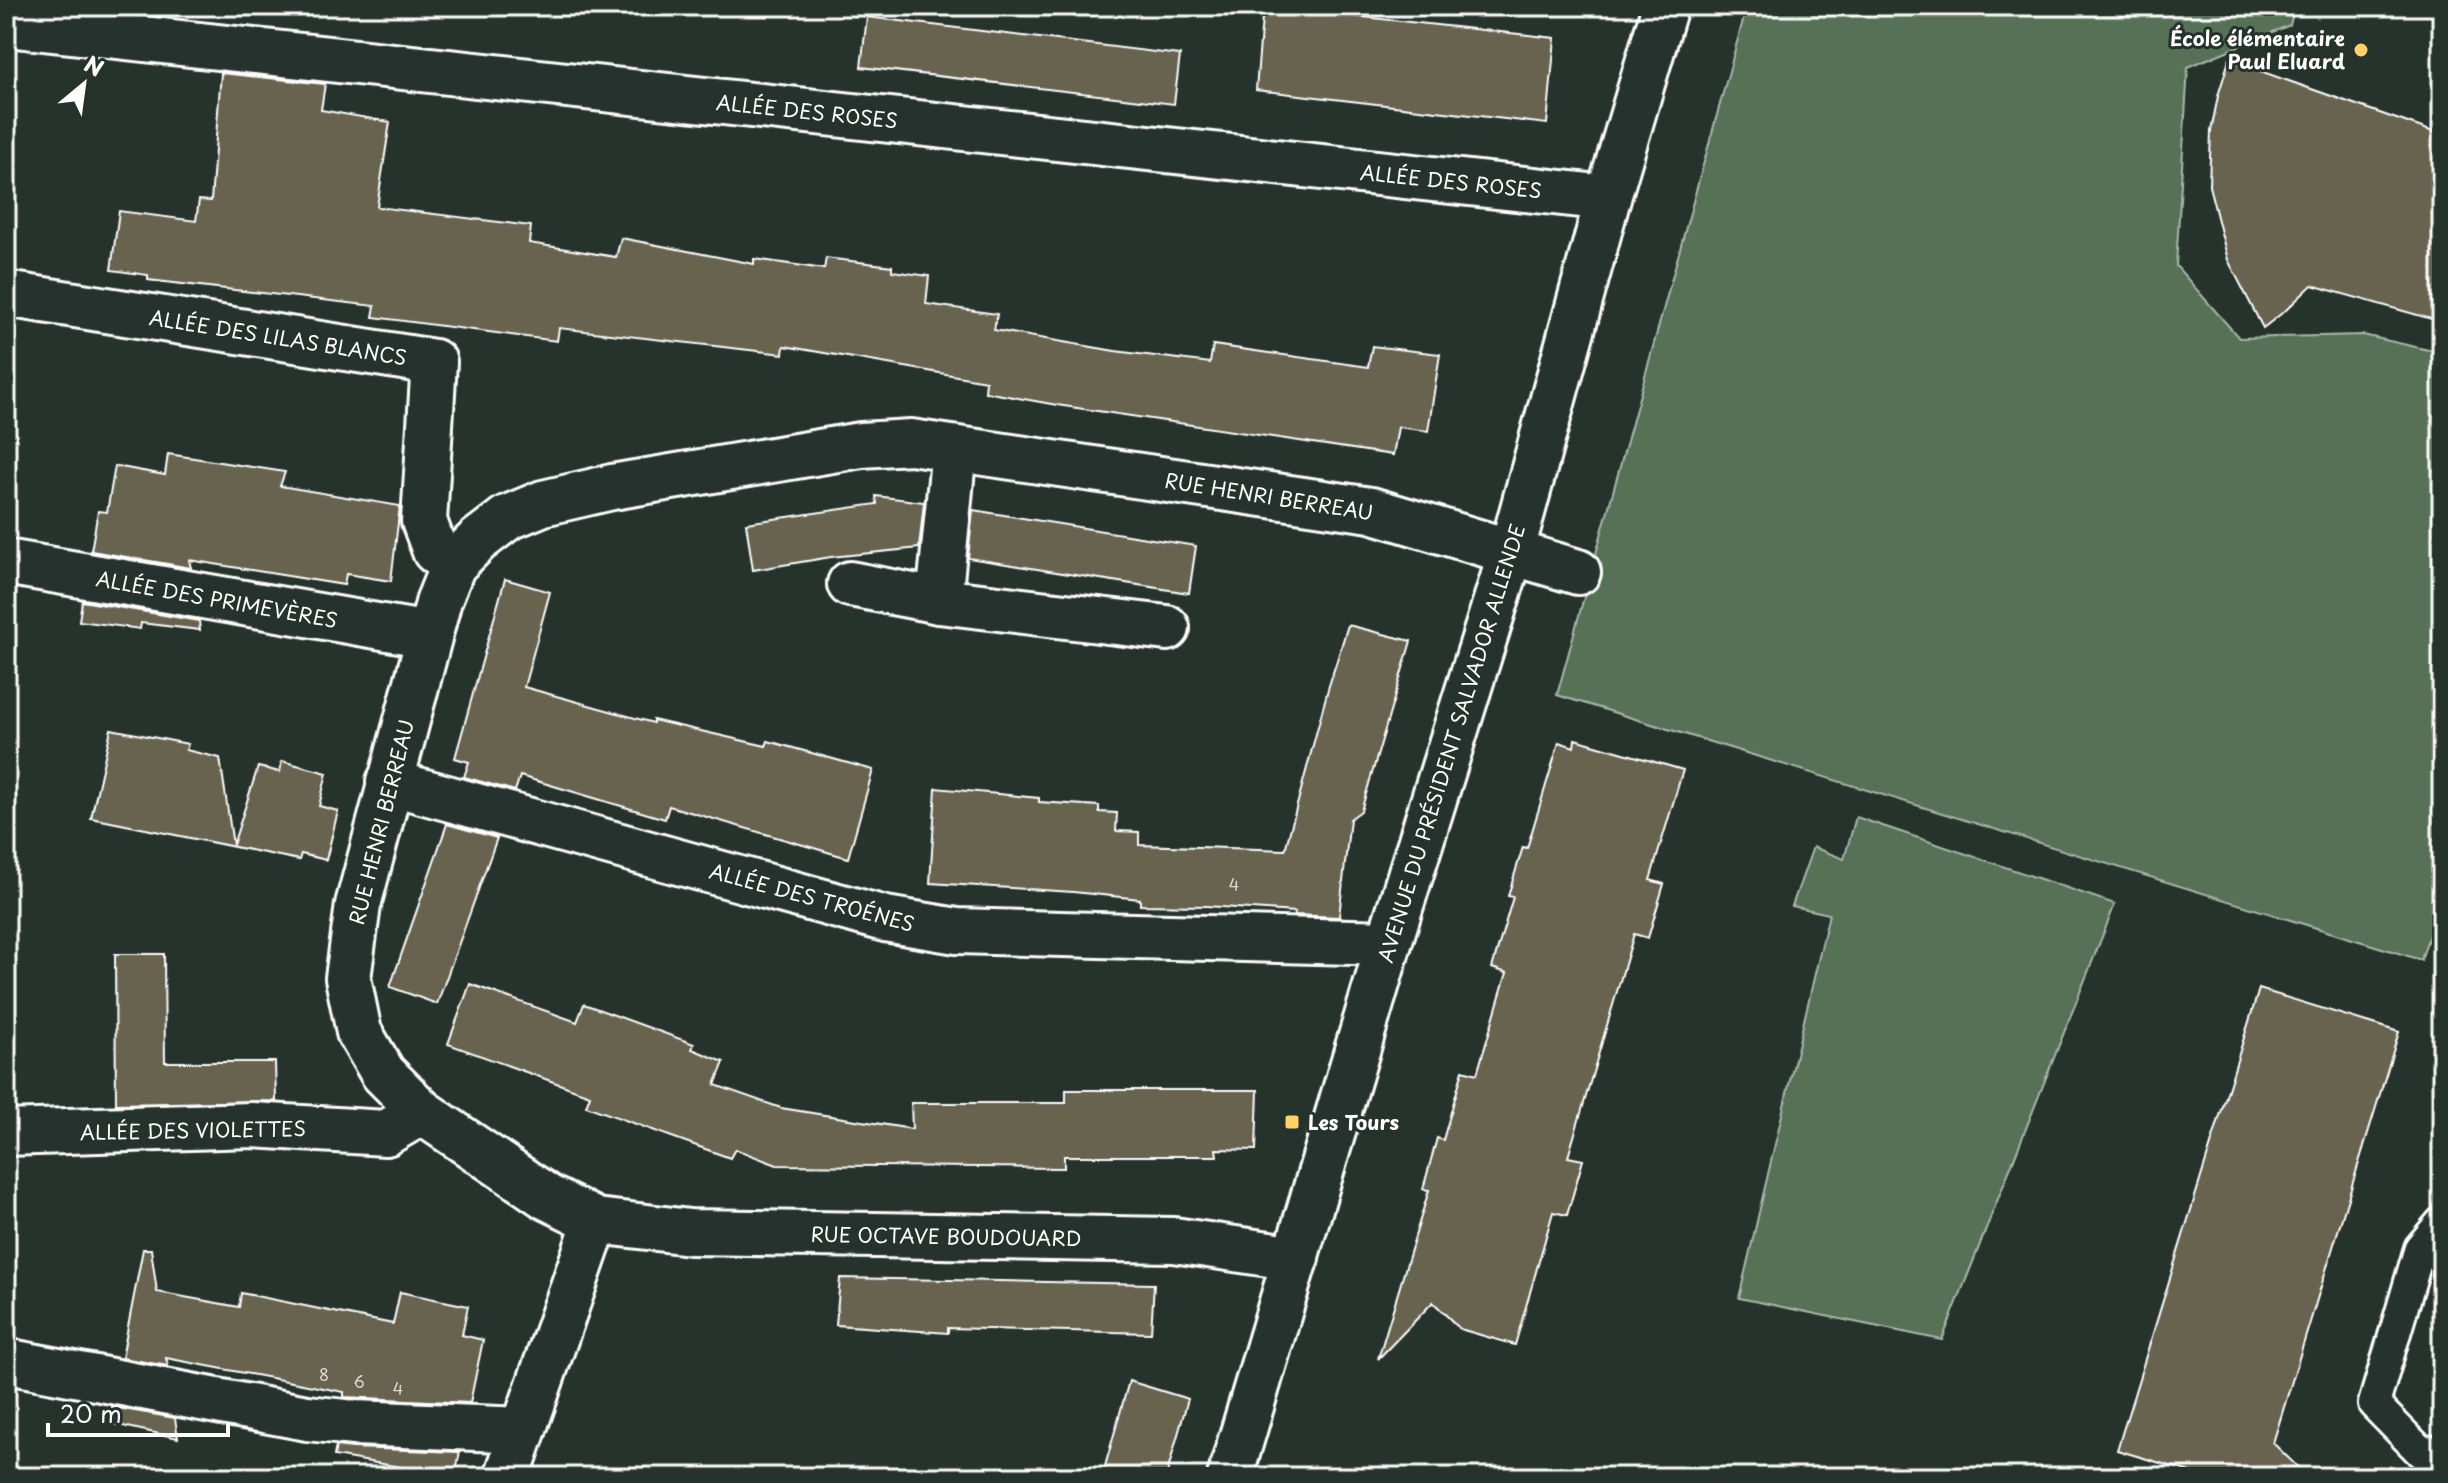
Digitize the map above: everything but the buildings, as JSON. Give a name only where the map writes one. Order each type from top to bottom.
[{"type":"street","name":"AVENUE DU PRÉSIDENT SALVADOR ALLENDE","points":[[1230,1477],[1389,943],[1511,553],[1608,198],[1665,6]]},
{"type":"street","name":"ALLÉE DES ROSES","points":[[6,24],[1608,198]]},
{"type":"street","name":"ALLÉE DES LILAS BLANCS","points":[[6,294],[434,362],[424,521],[435,551],[453,565]]},
{"type":"street","name":"RUE HENRI BERREAU","points":[[596,1221],[547,1197],[422,1112],[383,1073],[359,1032],[348,978],[358,905],[439,600],[453,565],[507,518],[543,503],[612,487],[861,445],[911,442],[1371,510],[1578,572]]},
{"type":"street","points":[[939,601],[954,449]]},
{"type":"street","name":"ALLÉE DES PRIMEVÈRES","points":[[6,562],[429,635]]},
{"type":"street","points":[[850,584],[939,601],[1167,628]]},
{"type":"street","name":"ALLÉE DES TROÉNES","points":[[389,782],[921,927],[957,931],[1389,943]]},
{"type":"street","name":"ALLÉE DES VIOLETTES","points":[[6,1133],[252,1125],[386,1133],[422,1112]]},
{"type":"street","points":[[507,1477],[596,1221]]},
{"type":"street","name":"RUE OCTAVE BOUDOUARD","points":[[596,1221],[690,1232],[1174,1240],[1296,1258]]},
{"type":"street","points":[[6,1361],[307,1418],[523,1430]]},
{"type":"lane","points":[[2442,1222],[2420,1248],[2374,1404],[2421,1452],[2442,1451]]},
{"type":"green space","points":[[1747,6],[2295,6],[2290,25],[2188,67],[2176,266],[2239,338],[2363,335],[2442,353],[2442,896],[2421,960],[1557,695]]},
{"type":"green space","points":[[1856,817],[2115,904],[1942,1340],[1739,1298],[1829,914],[1792,906],[1813,847],[1844,859]]},
{"type":"place","name":"École élémentaire Paul Eluard","points":[[2361,50]]},
{"type":"place","name":"Les Tours","points":[[1292,1122]]}]
